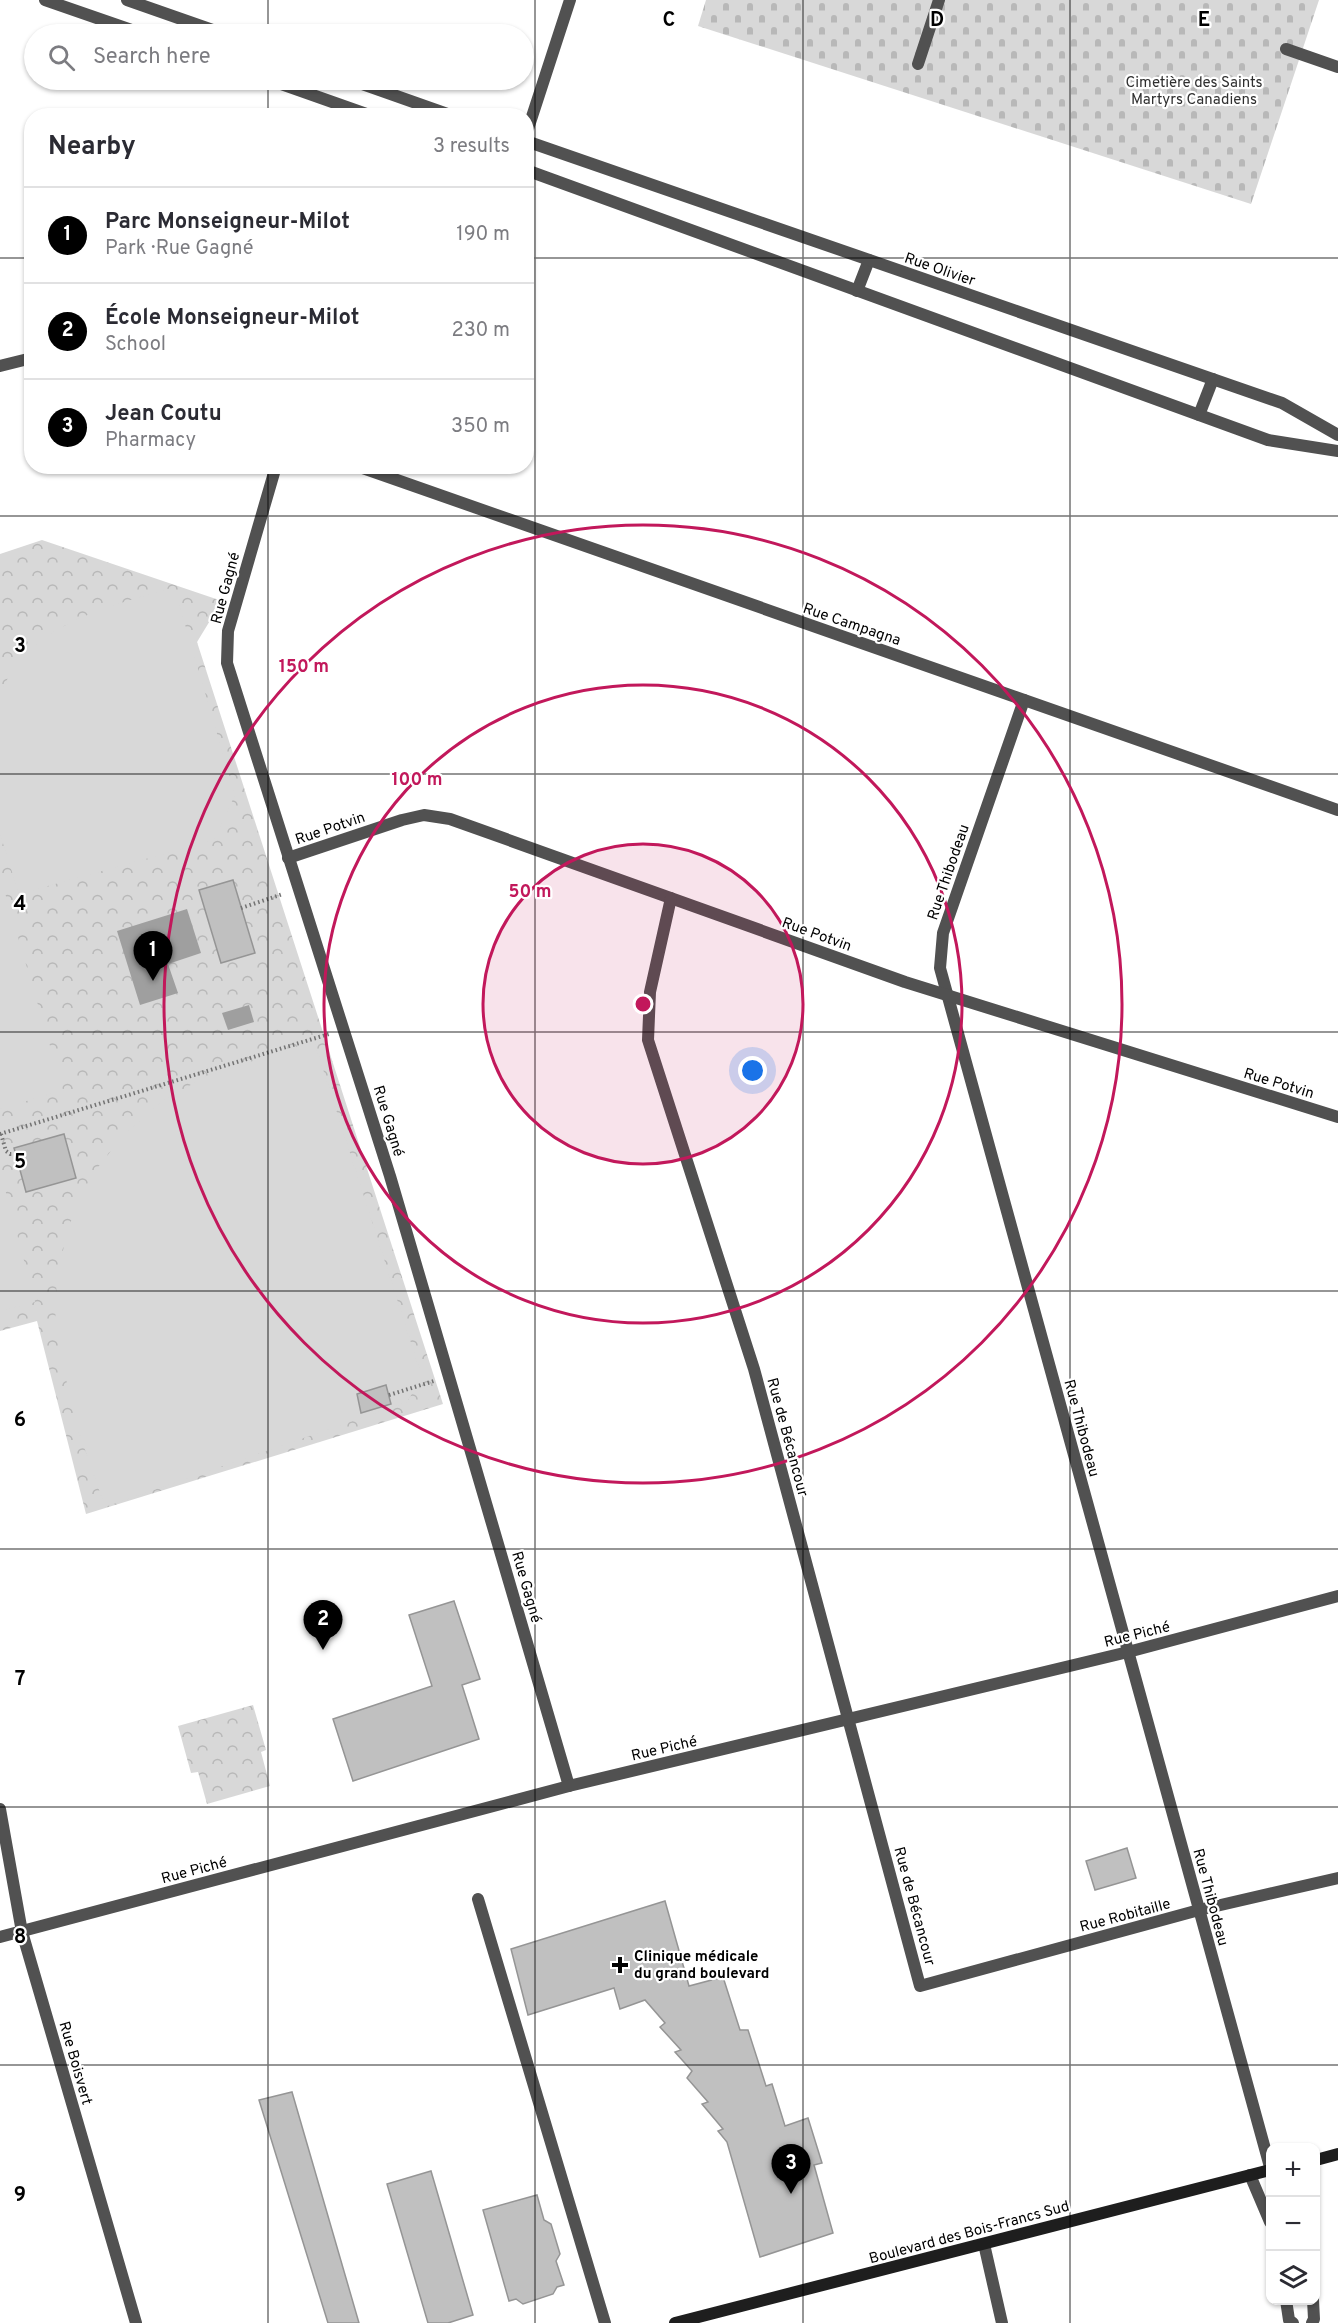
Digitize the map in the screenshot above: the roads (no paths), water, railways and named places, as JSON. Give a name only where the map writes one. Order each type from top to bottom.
[{"type":"street","points":[[45,0],[114,24]]},
{"type":"street","points":[[127,0],[195,24]]},
{"type":"street","points":[[534,110],[570,0]]},
{"type":"street","points":[[918,64],[939,0]]},
{"type":"street","points":[[1286,49],[1338,67]]},
{"type":"street","points":[[298,90],[349,108]]},
{"type":"street","points":[[379,90],[430,108]]},
{"type":"street","name":"Rue Olivier","points":[[534,144],[1282,403],[1338,435]]},
{"type":"street","points":[[534,173],[1268,440],[1338,451]]},
{"type":"street","points":[[857,291],[869,260]]},
{"type":"street","points":[[0,366],[24,360]]},
{"type":"street","points":[[1199,415],[1213,380]]},
{"type":"street","name":"Rue Gagné","points":[[274,474],[228,631],[227,663],[344,1029],[569,1786]]},
{"type":"street","name":"Rue Campagna","points":[[380,474],[1338,810]]},
{"type":"street","name":"Rue Thibodeau","points":[[1024,700],[943,933],[940,968],[950,996],[1266,2154]]},
{"type":"street","name":"Rue Potvin","points":[[288,858],[402,820],[424,815],[450,819],[950,996],[1338,1117]]},
{"type":"street","name":"Rue de Bécancour","points":[[671,898],[650,992],[648,1040],[754,1369],[921,1986]]},
{"type":"street","name":"Rue Piché","points":[[0,1937],[569,1786],[1128,1652],[1338,1596]]},
{"type":"street","name":"Rue Boisvert","points":[[0,1809],[22,1932],[136,2323]]},
{"type":"street","name":"Rue Robitaille","points":[[921,1986],[1199,1910],[1338,1878]]},
{"type":"street","points":[[478,1899],[605,2323]]},
{"type":"street","points":[[1320,2159],[1338,2154]]},
{"type":"street","name":"Boulevard des Bois-Francs Sud","points":[[675,2323],[1266,2170]]},
{"type":"street","points":[[1250,2175],[1266,2213]]},
{"type":"street","points":[[984,2244],[1002,2323]]},
{"type":"street","points":[[1287,2305],[1289,2320],[1293,2323]]},
{"type":"street","points":[[1312,2323],[1313,2305]]},
{"type":"place","name":"Parc Monseigneur-Milot","points":[[153,981]]},
{"type":"place","name":"École Monseigneur-Milot","points":[[323,1650]]},
{"type":"place","name":"Clinique médicale du grand boulevard","points":[[620,1965]]},
{"type":"place","name":"Jean Coutu","points":[[791,2194]]},
{"type":"park label","name":"Cimetière des Saints Martyrs Canadiens","points":[[1194,90]]}]
